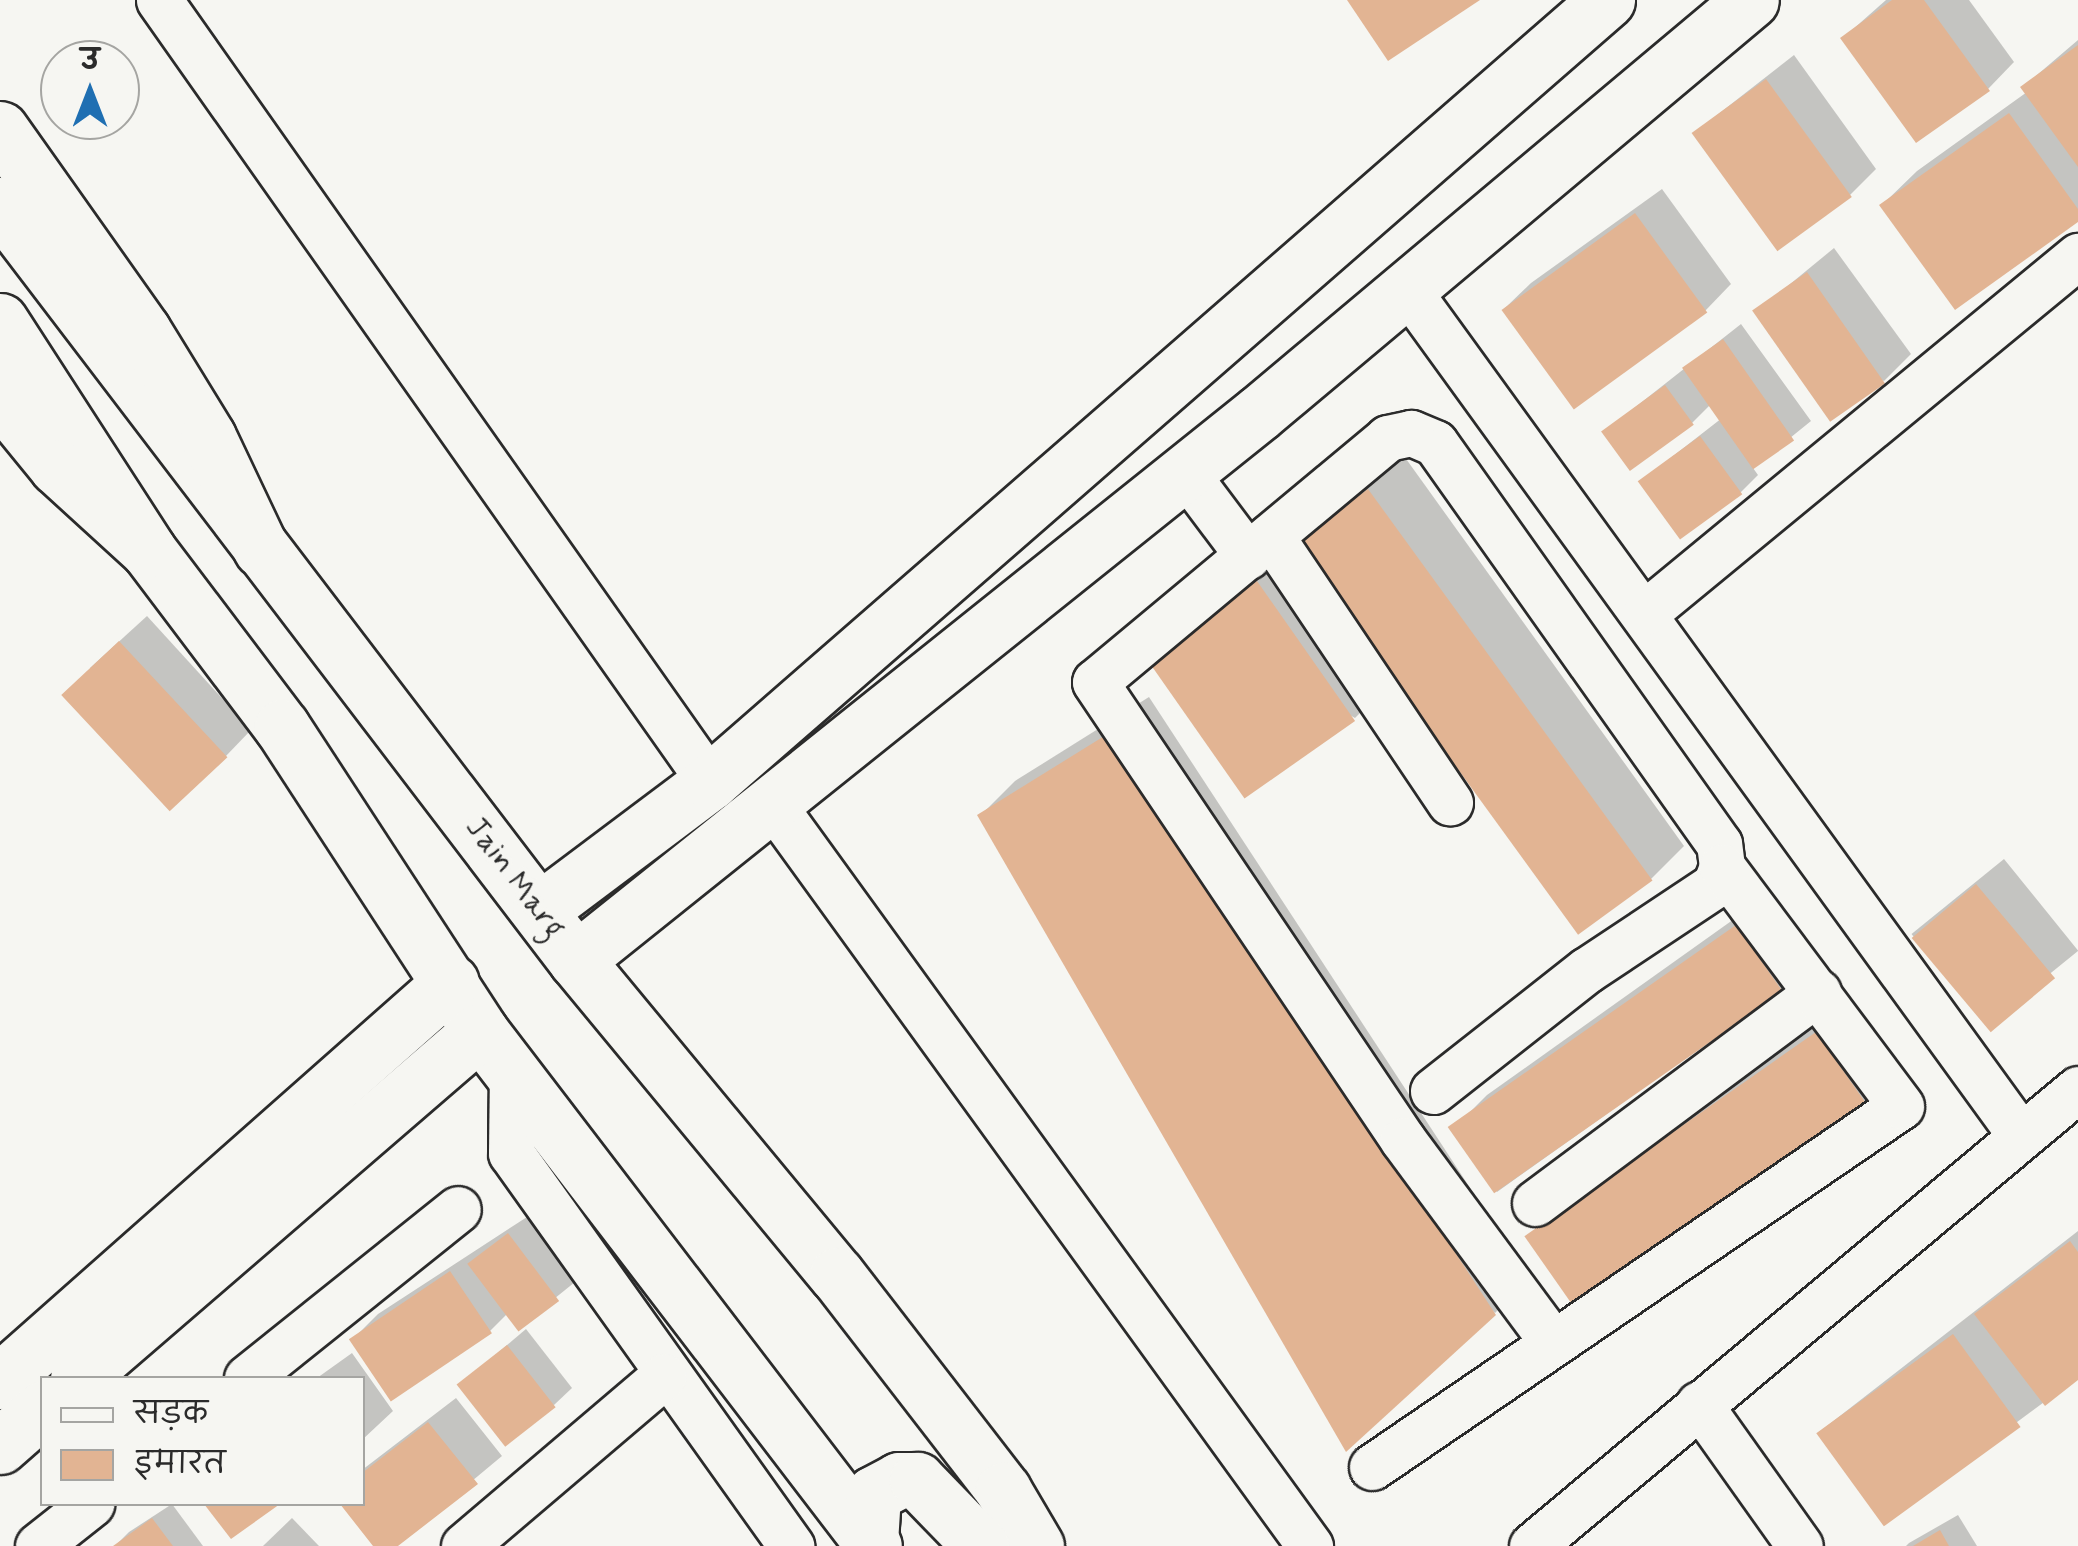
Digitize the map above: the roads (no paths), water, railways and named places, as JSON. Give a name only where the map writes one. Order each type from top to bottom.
[{"type":"street","points":[[159,0],[710,782]]},
{"type":"street","points":[[541,910],[710,782],[1607,0]]},
{"type":"street","points":[[576,960],[1185,472],[1750,0]]},
{"type":"street","points":[[0,130],[142,331],[208,436],[261,550]]},
{"type":"street","name":"Jain Marg","points":[[0,205],[576,960],[837,1275],[1003,1490],[1036,1546]]},
{"type":"street","points":[[1646,612],[2078,256]]},
{"type":"street","points":[[1407,288],[1646,612],[2021,1136]]},
{"type":"street","points":[[0,320],[148,550],[282,727],[496,1050],[872,1544]]},
{"type":"street","points":[[0,397],[57,467],[148,550]]},
{"type":"street","points":[[1434,1090],[1587,970],[1715,885],[1722,867],[1719,844],[1435,443],[1411,433],[1388,438],[1095,682],[1403,1140],[1552,1340]]},
{"type":"street","points":[[1185,472],[1260,546],[1450,802]]},
{"type":"street","points":[[772,802],[1310,1546]]},
{"type":"street","points":[[1372,1467],[1552,1340],[1902,1106],[1722,867]]},
{"type":"street","points":[[0,1382],[451,982]]},
{"type":"street","points":[[1536,1203],[1818,992]]},
{"type":"street","points":[[496,1050],[511,1153],[664,1376],[791,1546]]},
{"type":"street","points":[[81,1376],[496,1050]]},
{"type":"street","points":[[1532,1546],[2078,1088]]},
{"type":"street","points":[[249,1376],[458,1209]]},
{"type":"street","points":[[464,1546],[664,1376]]},
{"type":"street","points":[[1699,1404],[1800,1546]]},
{"type":"street","points":[[0,1446],[40,1411]]},
{"type":"street","points":[[872,1544],[873,1494],[898,1480],[918,1480],[980,1546]]},
{"type":"street","points":[[38,1546],[88,1506]]}]
